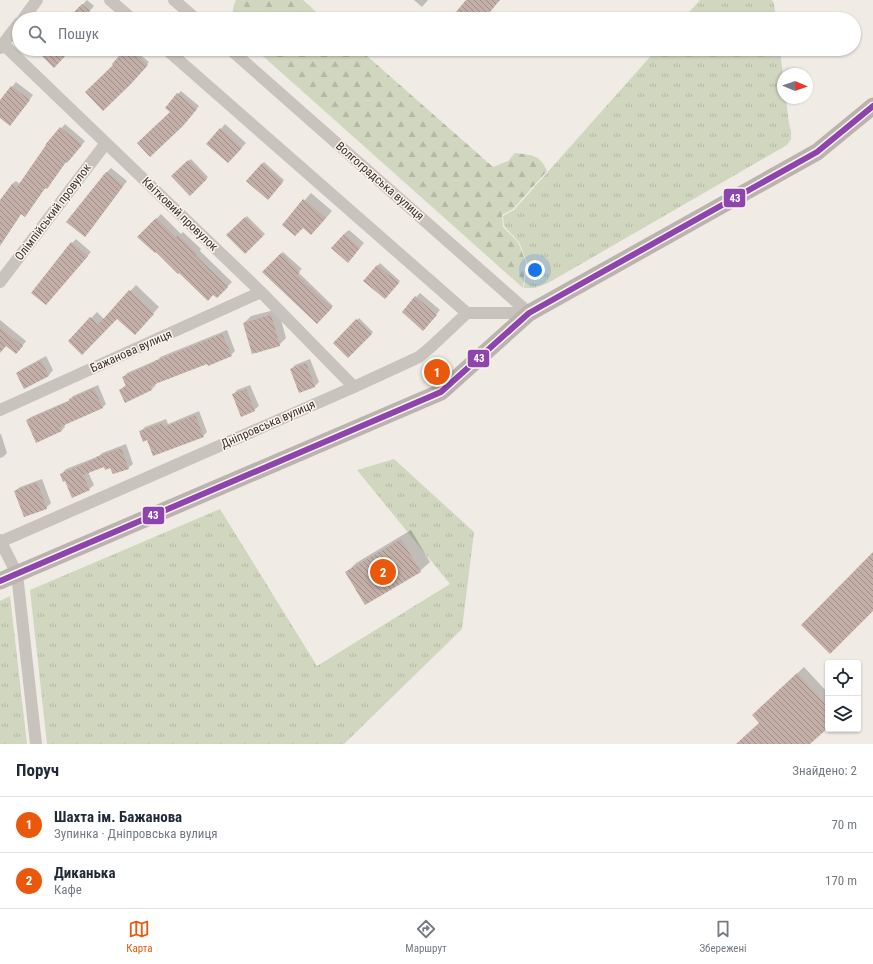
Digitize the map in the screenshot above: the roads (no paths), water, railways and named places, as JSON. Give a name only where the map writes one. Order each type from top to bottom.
[{"type":"street","points":[[28,12],[37,0]]},
{"type":"street","points":[[110,0],[124,12]]},
{"type":"street","points":[[174,0],[188,12]]},
{"type":"street","points":[[2,46],[12,33]]},
{"type":"street","name":"Квітковий провулок","points":[[2,46],[12,55]]},
{"type":"street","name":"Квітковий провулок","points":[[13,56],[106,143],[261,292],[354,387]]},
{"type":"street","points":[[174,56],[467,313],[529,313]]},
{"type":"street","name":"Волгоградська вулиця","points":[[238,56],[529,313]]},
{"type":"street","points":[[0,581],[441,392],[529,313],[817,152],[873,106]]},
{"type":"street","name":"Олімпійський провулок","points":[[0,282],[106,143]]},
{"type":"street","name":"Бажанова вулиця","points":[[0,410],[261,292]]},
{"type":"street","name":"Дніпровська вулиця","points":[[0,541],[354,387],[419,357],[467,313]]},
{"type":"street","points":[[0,541],[17,574],[36,744]]},
{"type":"place","name":"Шахта ім. Бажанова","points":[[437,372]]},
{"type":"place","name":"Диканька","points":[[383,572]]}]
